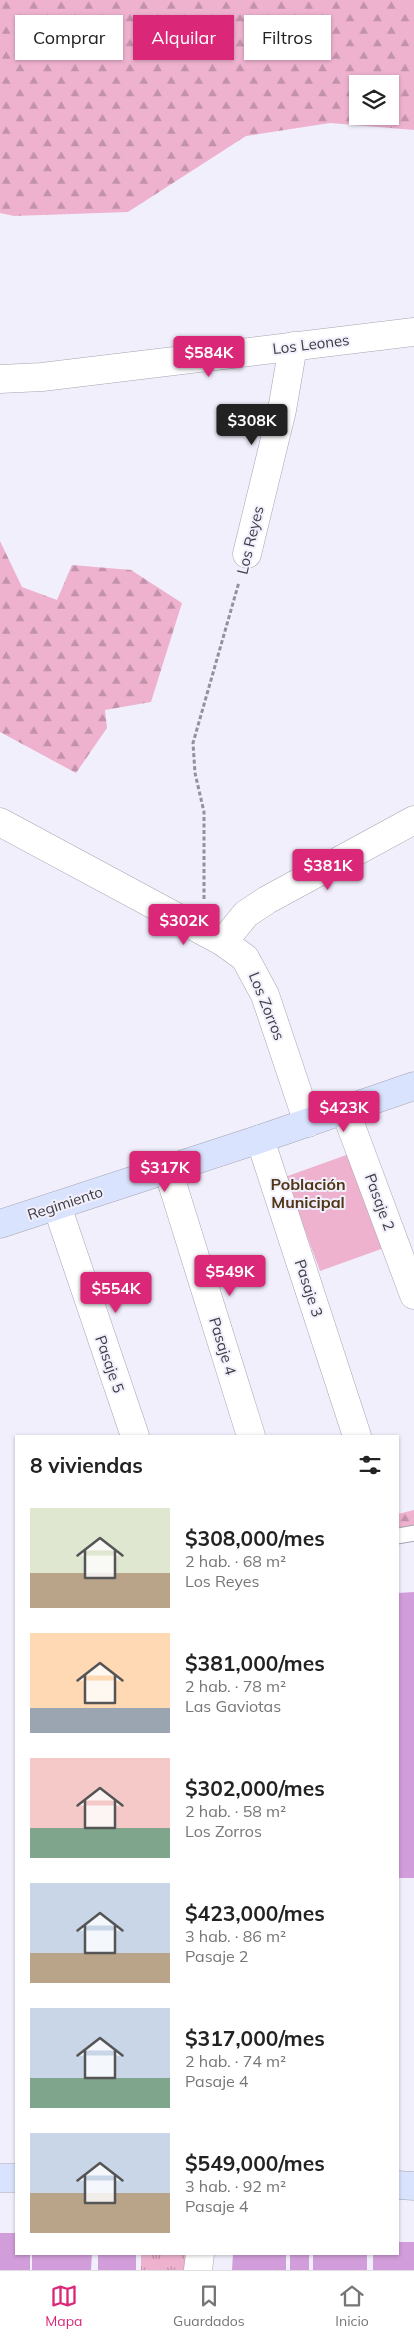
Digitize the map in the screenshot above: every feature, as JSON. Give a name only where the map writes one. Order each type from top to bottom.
[{"type":"main road","name":"Regimiento","points":[[0,1224],[168,1170],[414,1086]]},
{"type":"main road","points":[[0,2178],[15,2178]]},
{"type":"main road","points":[[399,2185],[414,2186]]},
{"type":"street","name":"Los Leones","points":[[0,379],[42,377],[414,332]]},
{"type":"street","name":"Los Reyes","points":[[247,554],[282,410],[293,346]]},
{"type":"street","points":[[213,937],[267,900],[414,820]]},
{"type":"street","name":"Los Zorros","points":[[0,822],[213,937],[245,958],[265,995],[308,1123]]},
{"type":"street","name":"Pasaje 2","points":[[345,1110],[414,1295]]},
{"type":"street","name":"Pasaje 3","points":[[260,1139],[357,1435]]},
{"type":"street","name":"Pasaje 4","points":[[168,1170],[251,1435]]},
{"type":"street","name":"Pasaje 5","points":[[57,1206],[135,1435]]},
{"type":"street","points":[[198,2270],[200,2255]]},
{"type":"lane","points":[[399,1536],[414,1533]]},
{"type":"path","name":"Los Reyes","points":[[213,937],[203,804],[193,744],[247,554]]},
{"type":"green space","points":[[0,0],[414,0],[414,130],[354,125],[399,125],[399,75],[349,75],[349,125],[330,123],[246,136],[128,212],[14,216],[0,213]]},
{"type":"green space","points":[[0,541],[22,587],[57,600],[72,565],[131,570],[182,603],[151,702],[105,710],[107,728],[76,773],[0,732]]},
{"type":"green space","points":[[349,1154],[384,1248],[320,1271],[285,1177]]},
{"type":"green space","points":[[414,1510],[414,1527],[399,1528],[399,1514]]},
{"type":"green space","points":[[141,2255],[190,2255],[189,2270],[141,2270]]},
{"type":"building","points":[[414,1592],[414,1878],[399,1878],[399,1593]]},
{"type":"building","points":[[0,2233],[15,2233],[15,2255],[30,2255],[30,2270],[0,2270]]},
{"type":"building","points":[[399,2242],[414,2242],[414,2270],[373,2270],[373,2255],[399,2255]]},
{"type":"building","points":[[32,2255],[92,2255],[91,2270],[32,2270]]},
{"type":"building","points":[[98,2255],[136,2255],[136,2270],[98,2270]]},
{"type":"building","points":[[233,2255],[286,2255],[286,2270],[232,2270]]},
{"type":"building","points":[[290,2255],[309,2255],[309,2270],[290,2270]]},
{"type":"building","points":[[313,2255],[367,2255],[367,2270],[313,2270]]},
{"type":"district","name":"Población Municipal","points":[[308,1193]]}]
